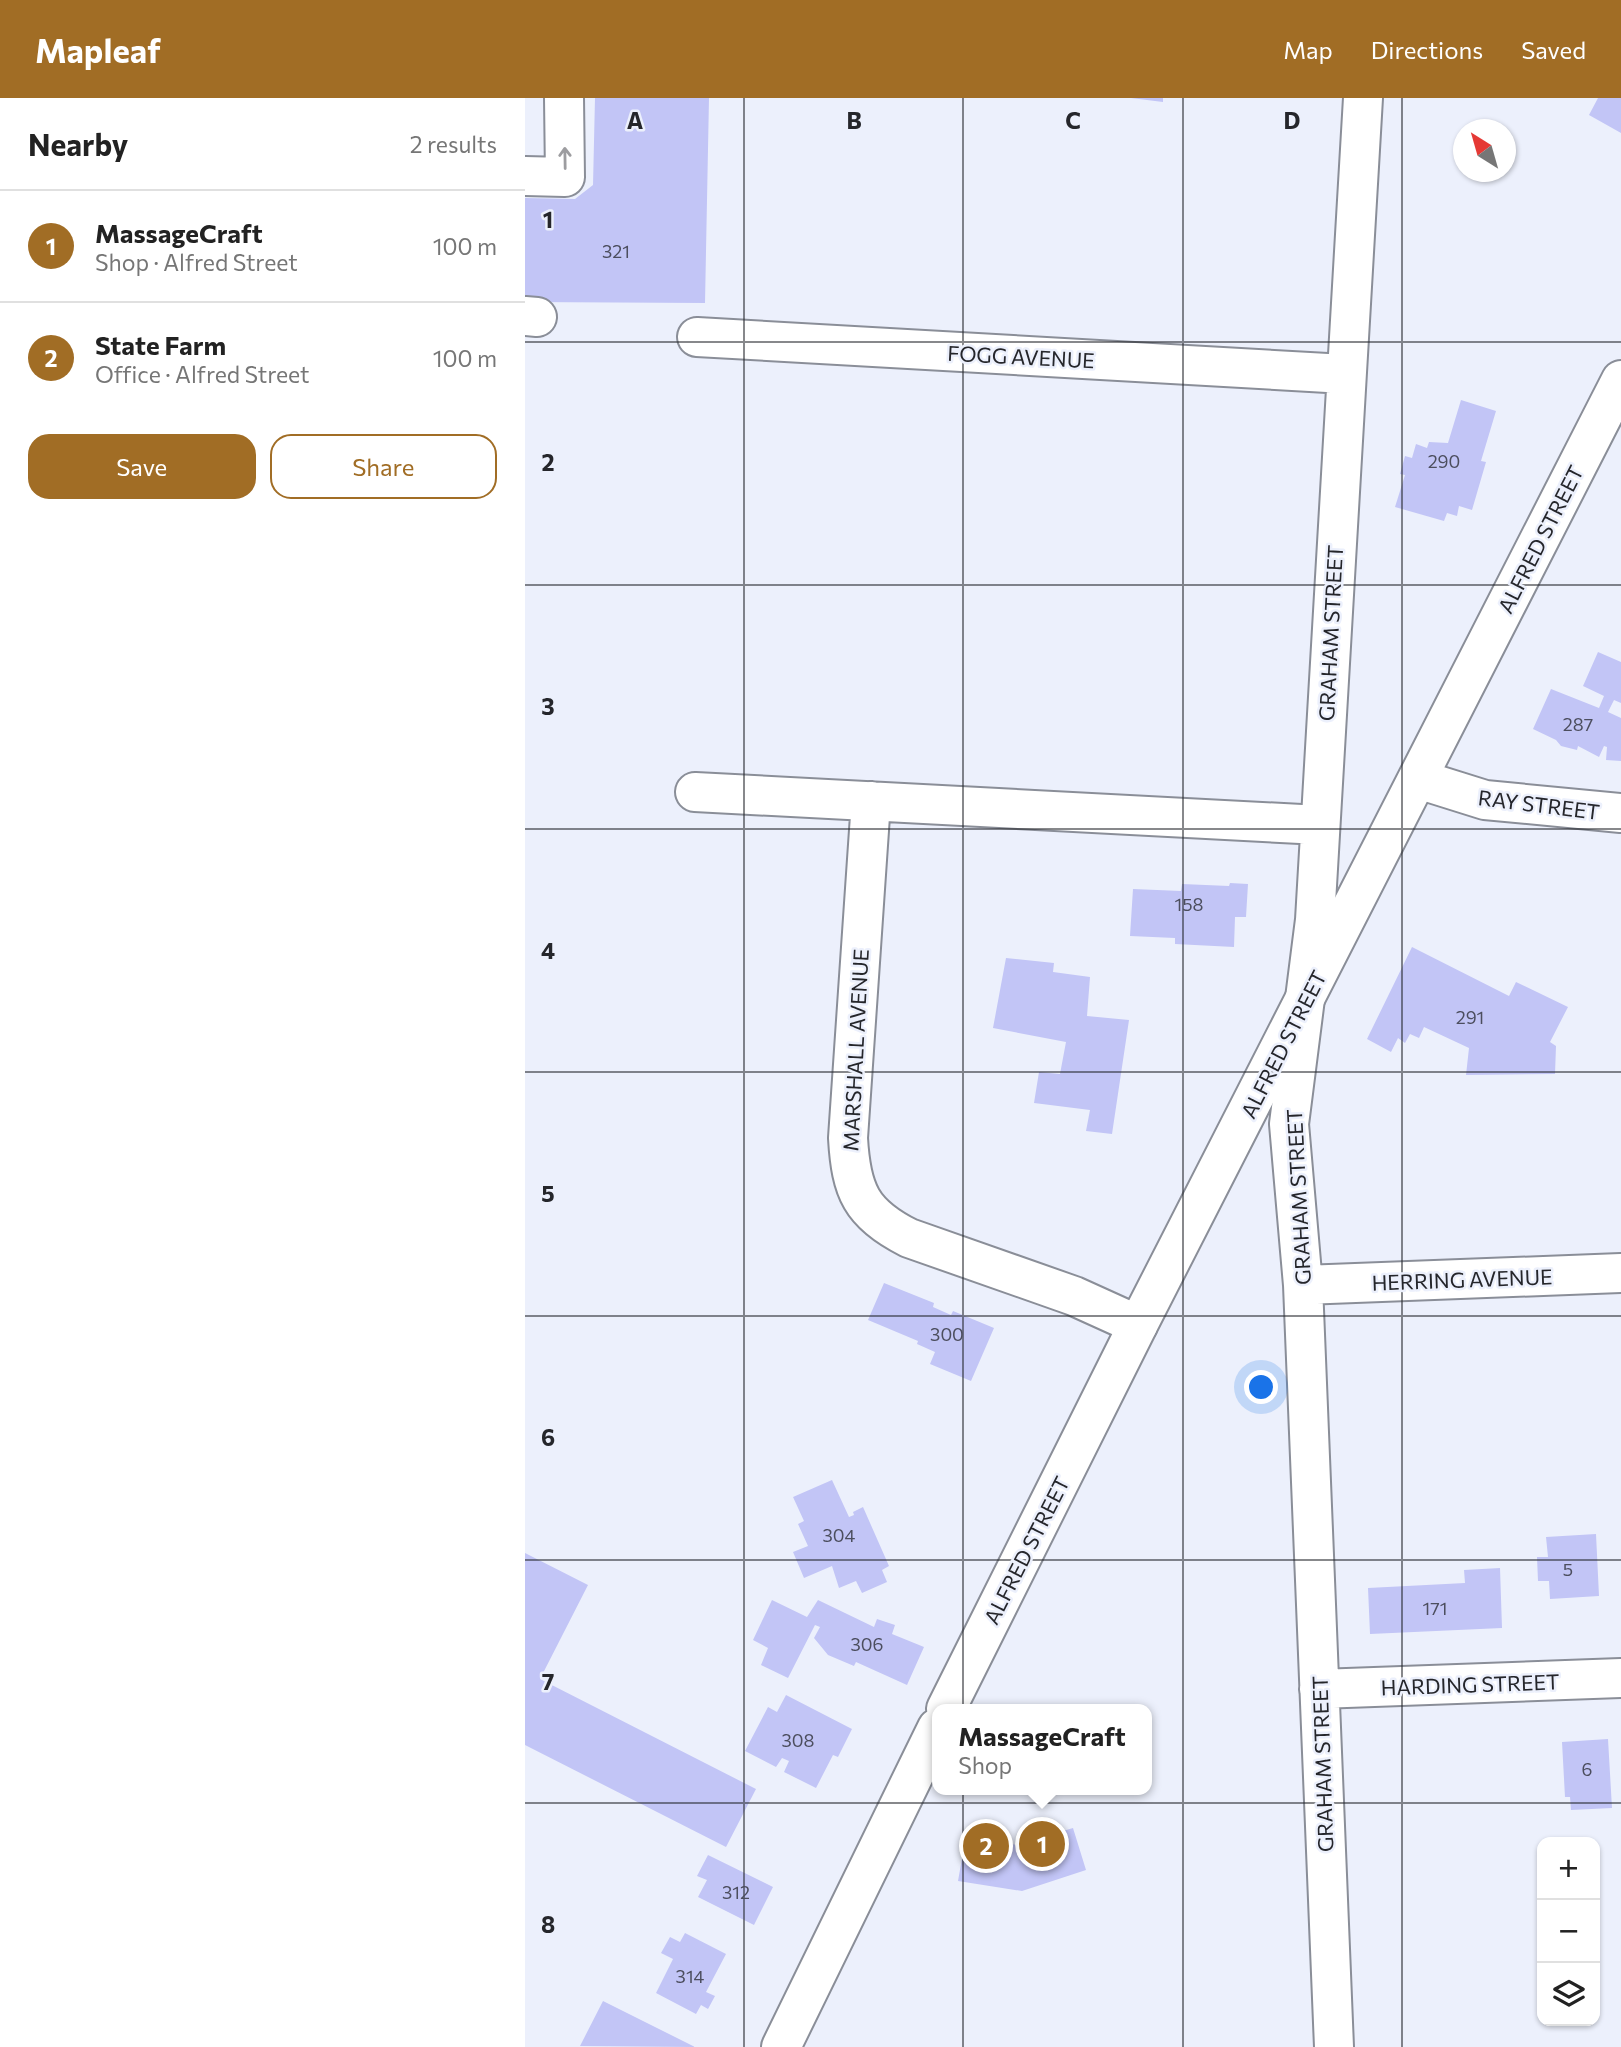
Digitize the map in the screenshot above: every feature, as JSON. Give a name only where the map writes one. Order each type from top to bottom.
[{"type":"street","points":[[525,176],[565,177],[563,98]]},
{"type":"street","name":"GRAHAM STREET","points":[[1334,2047],[1303,1284],[1289,1124],[1315,920],[1363,98]]},
{"type":"street","name":"FOGG AVENUE","points":[[697,337],[1345,374]]},
{"type":"street","name":"ALFRED STREET","points":[[948,1704],[1138,1325],[1621,380]]},
{"type":"street","name":"RAY STREET","points":[[1418,779],[1485,800],[1621,813]]},
{"type":"street","points":[[695,792],[1320,825]]},
{"type":"street","name":"MARSHALL AVENUE","points":[[871,801],[848,1138],[853,1185],[862,1201],[889,1228],[909,1238],[1074,1296],[1138,1325]]},
{"type":"street","name":"HERRING AVENUE","points":[[1303,1284],[1621,1273]]},
{"type":"street","name":"HARDING STREET","points":[[1319,1689],[1621,1678]]},
{"type":"street","points":[[781,2047],[932,1738]]},
{"type":"building","points":[[595,98],[709,98],[705,303],[525,302],[525,198],[575,199],[593,185]]},
{"type":"building","points":[[1131,98],[1163,98],[1163,102]]},
{"type":"building","points":[[1598,98],[1621,98],[1621,133],[1589,115]]},
{"type":"building","points":[[1461,400],[1496,411],[1481,461],[1486,462],[1472,510],[1459,506],[1457,516],[1447,513],[1444,521],[1395,507],[1405,475],[1400,474],[1405,456],[1412,458],[1416,444],[1427,448],[1429,442],[1448,443]]},
{"type":"building","points":[[1598,652],[1621,662],[1621,703],[1614,700],[1608,712],[1621,718],[1621,761],[1606,760],[1607,747],[1604,746],[1599,757],[1578,746],[1577,750],[1561,746],[1556,740],[1533,729],[1551,689],[1599,708],[1604,696],[1583,686]]},
{"type":"building","points":[[1230,883],[1248,884],[1246,917],[1235,917],[1234,947],[1175,944],[1175,938],[1130,936],[1133,889],[1181,891],[1182,884],[1229,886]]},
{"type":"building","points":[[1412,947],[1509,996],[1516,982],[1568,1007],[1550,1042],[1556,1046],[1555,1074],[1466,1075],[1469,1048],[1424,1027],[1419,1038],[1410,1034],[1405,1043],[1398,1038],[1391,1052],[1367,1039]]},
{"type":"building","points":[[1006,958],[1054,963],[1053,972],[1090,977],[1087,1016],[1129,1020],[1112,1134],[1086,1131],[1090,1110],[1034,1103],[1039,1072],[1060,1074],[1066,1042],[993,1028]]},
{"type":"building","points":[[884,1283],[934,1303],[933,1307],[951,1315],[953,1311],[994,1328],[971,1381],[930,1364],[935,1352],[917,1344],[918,1341],[868,1320]]},
{"type":"building","points":[[832,1480],[849,1517],[863,1507],[889,1566],[882,1570],[887,1582],[862,1593],[856,1581],[839,1588],[832,1566],[804,1578],[793,1552],[808,1546],[798,1524],[804,1521],[793,1497]]},
{"type":"building","points":[[1596,1534],[1599,1596],[1550,1599],[1549,1581],[1538,1581],[1537,1557],[1548,1557],[1546,1537]]},
{"type":"building","points":[[525,1553],[588,1585],[540,1679],[756,1789],[726,1847],[525,1745]]},
{"type":"building","points":[[1500,1568],[1502,1628],[1370,1634],[1368,1588],[1465,1583],[1464,1570]]},
{"type":"building","points":[[772,1600],[807,1617],[818,1600],[874,1627],[877,1619],[895,1625],[892,1634],[924,1647],[907,1685],[856,1662],[854,1666],[828,1655],[814,1638],[820,1627],[815,1625],[788,1678],[761,1665],[768,1648],[753,1640]]},
{"type":"building","points":[[786,1695],[852,1729],[838,1757],[833,1755],[816,1788],[784,1772],[789,1761],[782,1758],[776,1767],[745,1751],[768,1707],[777,1712]]},
{"type":"building","points":[[1608,1739],[1612,1808],[1571,1810],[1570,1797],[1565,1797],[1562,1742]]},
{"type":"building","points":[[1073,1828],[1086,1870],[1022,1891],[958,1881],[966,1836],[1017,1845]]},
{"type":"building","points":[[708,1855],[773,1887],[754,1925],[698,1897],[707,1880],[697,1876]]},
{"type":"building","points":[[685,1933],[726,1954],[706,1992],[715,1996],[708,2009],[701,2005],[696,2014],[656,1993],[673,1959],[661,1953],[670,1937],[680,1942]]},
{"type":"building","points":[[603,2001],[695,2047],[580,2046]]},
{"type":"place","name":"MassageCraft","points":[[1042,1844]]},
{"type":"place","name":"State Farm","points":[[986,1846]]}]
